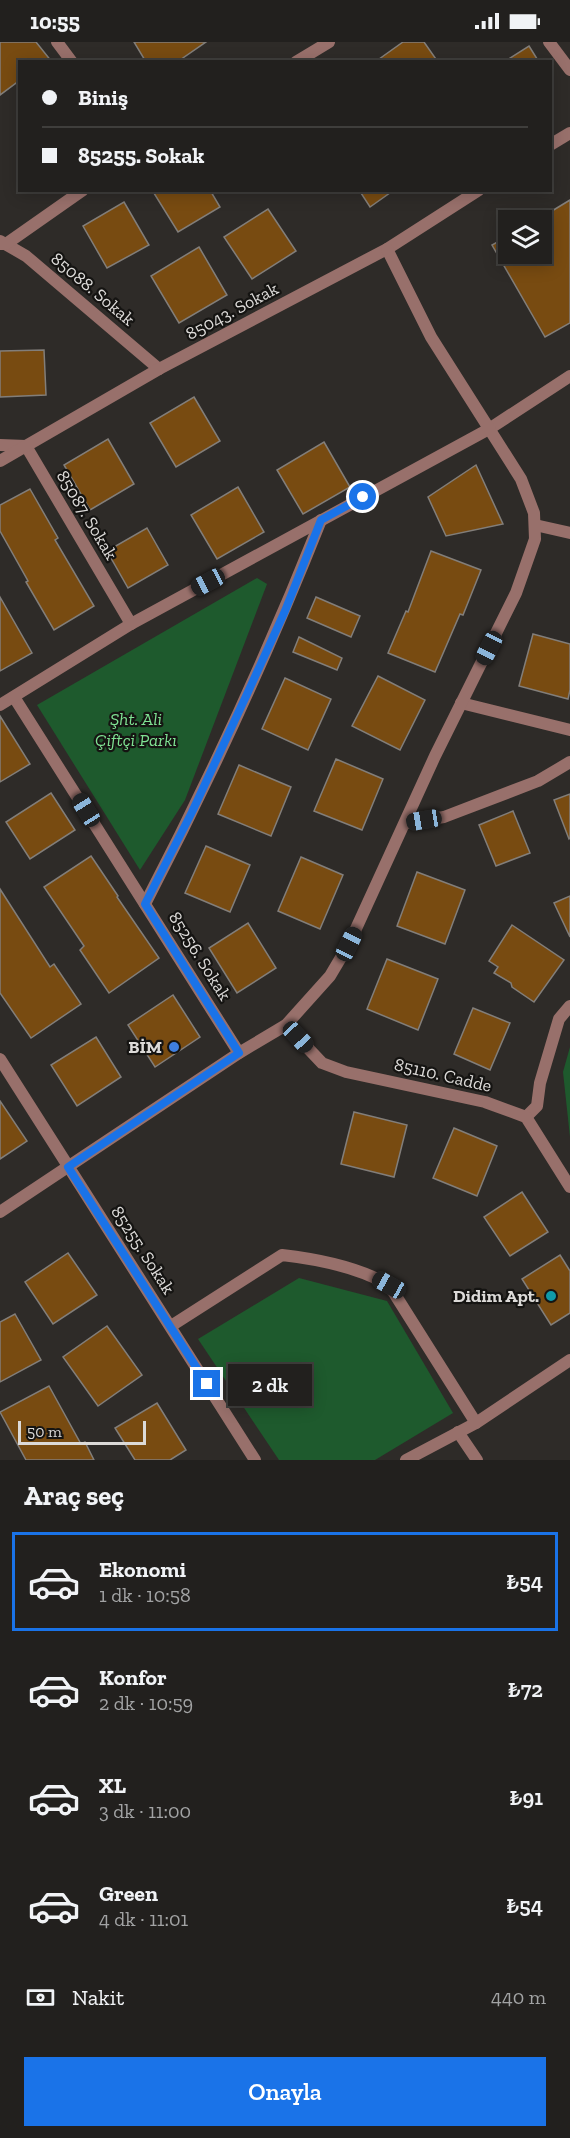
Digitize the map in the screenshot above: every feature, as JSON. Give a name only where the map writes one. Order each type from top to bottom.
[{"type":"street","points":[[57,42],[70,60]]},
{"type":"street","points":[[298,60],[313,46],[330,42]]},
{"type":"street","points":[[549,42],[570,70]]},
{"type":"street","points":[[552,144],[570,133]]},
{"type":"street","points":[[2,243],[81,192]]},
{"type":"street","name":"85043. Sokak","points":[[0,461],[159,369],[387,249],[476,192]]},
{"type":"street","name":"85088. Sokak","points":[[2,243],[26,256],[159,369]]},
{"type":"street","points":[[0,1212],[286,1024],[330,976],[349,944],[461,703],[516,593],[535,539],[534,513],[521,479],[431,337],[387,249]]},
{"type":"street","points":[[0,705],[131,624],[489,429],[570,376]]},
{"type":"street","points":[[0,445],[26,446]]},
{"type":"street","name":"85087. Sokak","points":[[26,446],[131,624]]},
{"type":"street","points":[[145,904],[192,812],[280,622],[321,520]]},
{"type":"street","points":[[535,525],[570,533]]},
{"type":"street","name":"85256. Sokak","points":[[14,697],[239,1053]]},
{"type":"street","points":[[461,703],[570,730]]},
{"type":"street","points":[[405,823],[444,817],[538,781],[570,762]]},
{"type":"street","points":[[570,1006],[559,1018],[540,1083],[537,1106],[526,1117],[570,1187]]},
{"type":"street","name":"85110. Cadde","points":[[286,1024],[321,1063],[346,1071],[485,1102],[526,1117]]},
{"type":"street","name":"85255. Sokak","points":[[0,1059],[255,1460]]},
{"type":"street","points":[[171,1326],[282,1255],[300,1257],[371,1275],[389,1285],[476,1423]]},
{"type":"street","points":[[406,1460],[476,1423],[570,1360]]},
{"type":"street","points":[[458,1432],[477,1460]]},
{"type":"green space","name":"Şht. Ali Çiftçi Parkı","points":[[257,578],[267,584],[185,800],[140,870],[37,705]]},
{"type":"green space","points":[[570,1047],[570,1137],[563,1072]]},
{"type":"green space","points":[[299,1278],[387,1301],[453,1413],[375,1460],[279,1460],[198,1339]]},
{"type":"building","points":[[0,42],[36,42],[50,60],[18,60],[18,82],[0,95]]},
{"type":"building","points":[[134,42],[206,42],[180,60],[145,60]]},
{"type":"building","points":[[403,42],[424,42],[437,60],[378,60]]},
{"type":"building","points":[[529,46],[538,60],[507,60]]},
{"type":"building","points":[[153,192],[211,192],[220,207],[178,232]]},
{"type":"building","points":[[360,192],[391,192],[370,207]]},
{"type":"building","points":[[570,200],[570,323],[545,337],[503,264],[552,264],[552,211]]},
{"type":"building","points":[[124,202],[149,245],[107,268],[83,226]]},
{"type":"building","points":[[268,209],[296,251],[252,279],[224,237]]},
{"type":"building","points":[[498,242],[498,255],[492,245]]},
{"type":"building","points":[[199,247],[227,295],[179,323],[151,276]]},
{"type":"building","points":[[44,350],[46,395],[0,397],[0,351]]},
{"type":"building","points":[[194,397],[220,441],[176,467],[150,423]]},
{"type":"building","points":[[108,439],[134,484],[90,510],[64,465]]},
{"type":"building","points":[[324,442],[350,487],[303,514],[277,470]]},
{"type":"building","points":[[476,465],[503,524],[446,536],[428,497]]},
{"type":"building","points":[[238,487],[264,532],[217,559],[191,515]]},
{"type":"building","points":[[30,489],[58,538],[55,540],[94,606],[54,630],[0,531],[0,505]]},
{"type":"building","points":[[147,528],[168,565],[128,588],[107,551]]},
{"type":"building","points":[[431,551],[481,570],[463,615],[460,614],[435,672],[388,653],[406,611],[408,612]]},
{"type":"building","points":[[0,597],[32,653],[0,671]]},
{"type":"building","points":[[316,597],[360,616],[351,637],[307,618]]},
{"type":"building","points":[[533,634],[570,644],[568,699],[519,686]]},
{"type":"building","points":[[299,637],[342,658],[337,670],[293,652]]},
{"type":"building","points":[[378,676],[425,700],[400,750],[352,726]]},
{"type":"building","points":[[285,678],[331,699],[308,750],[262,729]]},
{"type":"building","points":[[0,716],[30,764],[0,782]]},
{"type":"building","points":[[336,759],[383,779],[362,830],[314,811]]},
{"type":"building","points":[[239,765],[291,787],[271,836],[218,814]]},
{"type":"building","points":[[51,793],[75,830],[30,859],[6,822]]},
{"type":"building","points":[[570,794],[570,838],[569,839],[554,800]]},
{"type":"building","points":[[513,811],[530,853],[496,866],[479,825]]},
{"type":"building","points":[[206,846],[250,865],[230,912],[185,893]]},
{"type":"building","points":[[91,856],[159,958],[109,993],[80,950],[84,946],[44,887]]},
{"type":"building","points":[[301,857],[343,875],[320,929],[278,911]]},
{"type":"building","points":[[417,872],[465,890],[445,944],[397,926]]},
{"type":"building","points":[[0,889],[50,967],[54,964],[81,1004],[31,1038],[0,993]]},
{"type":"building","points":[[570,896],[570,937],[554,903]]},
{"type":"building","points":[[248,923],[276,968],[237,993],[209,948]]},
{"type":"building","points":[[512,925],[564,960],[534,1002],[512,987],[511,983],[494,973],[498,967],[489,961]]},
{"type":"building","points":[[387,959],[438,979],[418,1030],[367,1009]]},
{"type":"building","points":[[173,995],[200,1037],[155,1067],[128,1025]]},
{"type":"building","points":[[473,1008],[510,1023],[490,1070],[454,1054]]},
{"type":"building","points":[[96,1037],[121,1077],[77,1106],[51,1065]]},
{"type":"building","points":[[0,1101],[27,1141],[0,1159]]},
{"type":"building","points":[[354,1112],[407,1125],[394,1177],[341,1164]]},
{"type":"building","points":[[454,1128],[497,1146],[477,1196],[433,1178]]},
{"type":"building","points":[[522,1192],[548,1232],[510,1256],[484,1217]]},
{"type":"building","points":[[68,1253],[97,1295],[53,1324],[25,1282]]},
{"type":"building","name":"Didim Apt.","points":[[560,1255],[570,1271],[570,1313],[551,1325],[522,1279]]},
{"type":"building","points":[[15,1314],[41,1360],[0,1382],[0,1322]]},
{"type":"building","points":[[107,1326],[142,1375],[98,1406],[63,1357]]},
{"type":"building","points":[[49,1386],[81,1444],[85,1442],[94,1460],[26,1460],[0,1412]]},
{"type":"building","points":[[157,1403],[186,1450],[170,1460],[135,1460],[115,1428]]},
{"type":"place","name":"BİM","points":[[174,1047]]},
{"type":"place","name":"Didim Apt.","points":[[551,1296]]},
{"type":"route","points":[[207,1384],[68,1167],[239,1053],[145,904],[192,812],[248,692],[285,611],[321,520],[363,497]]}]
